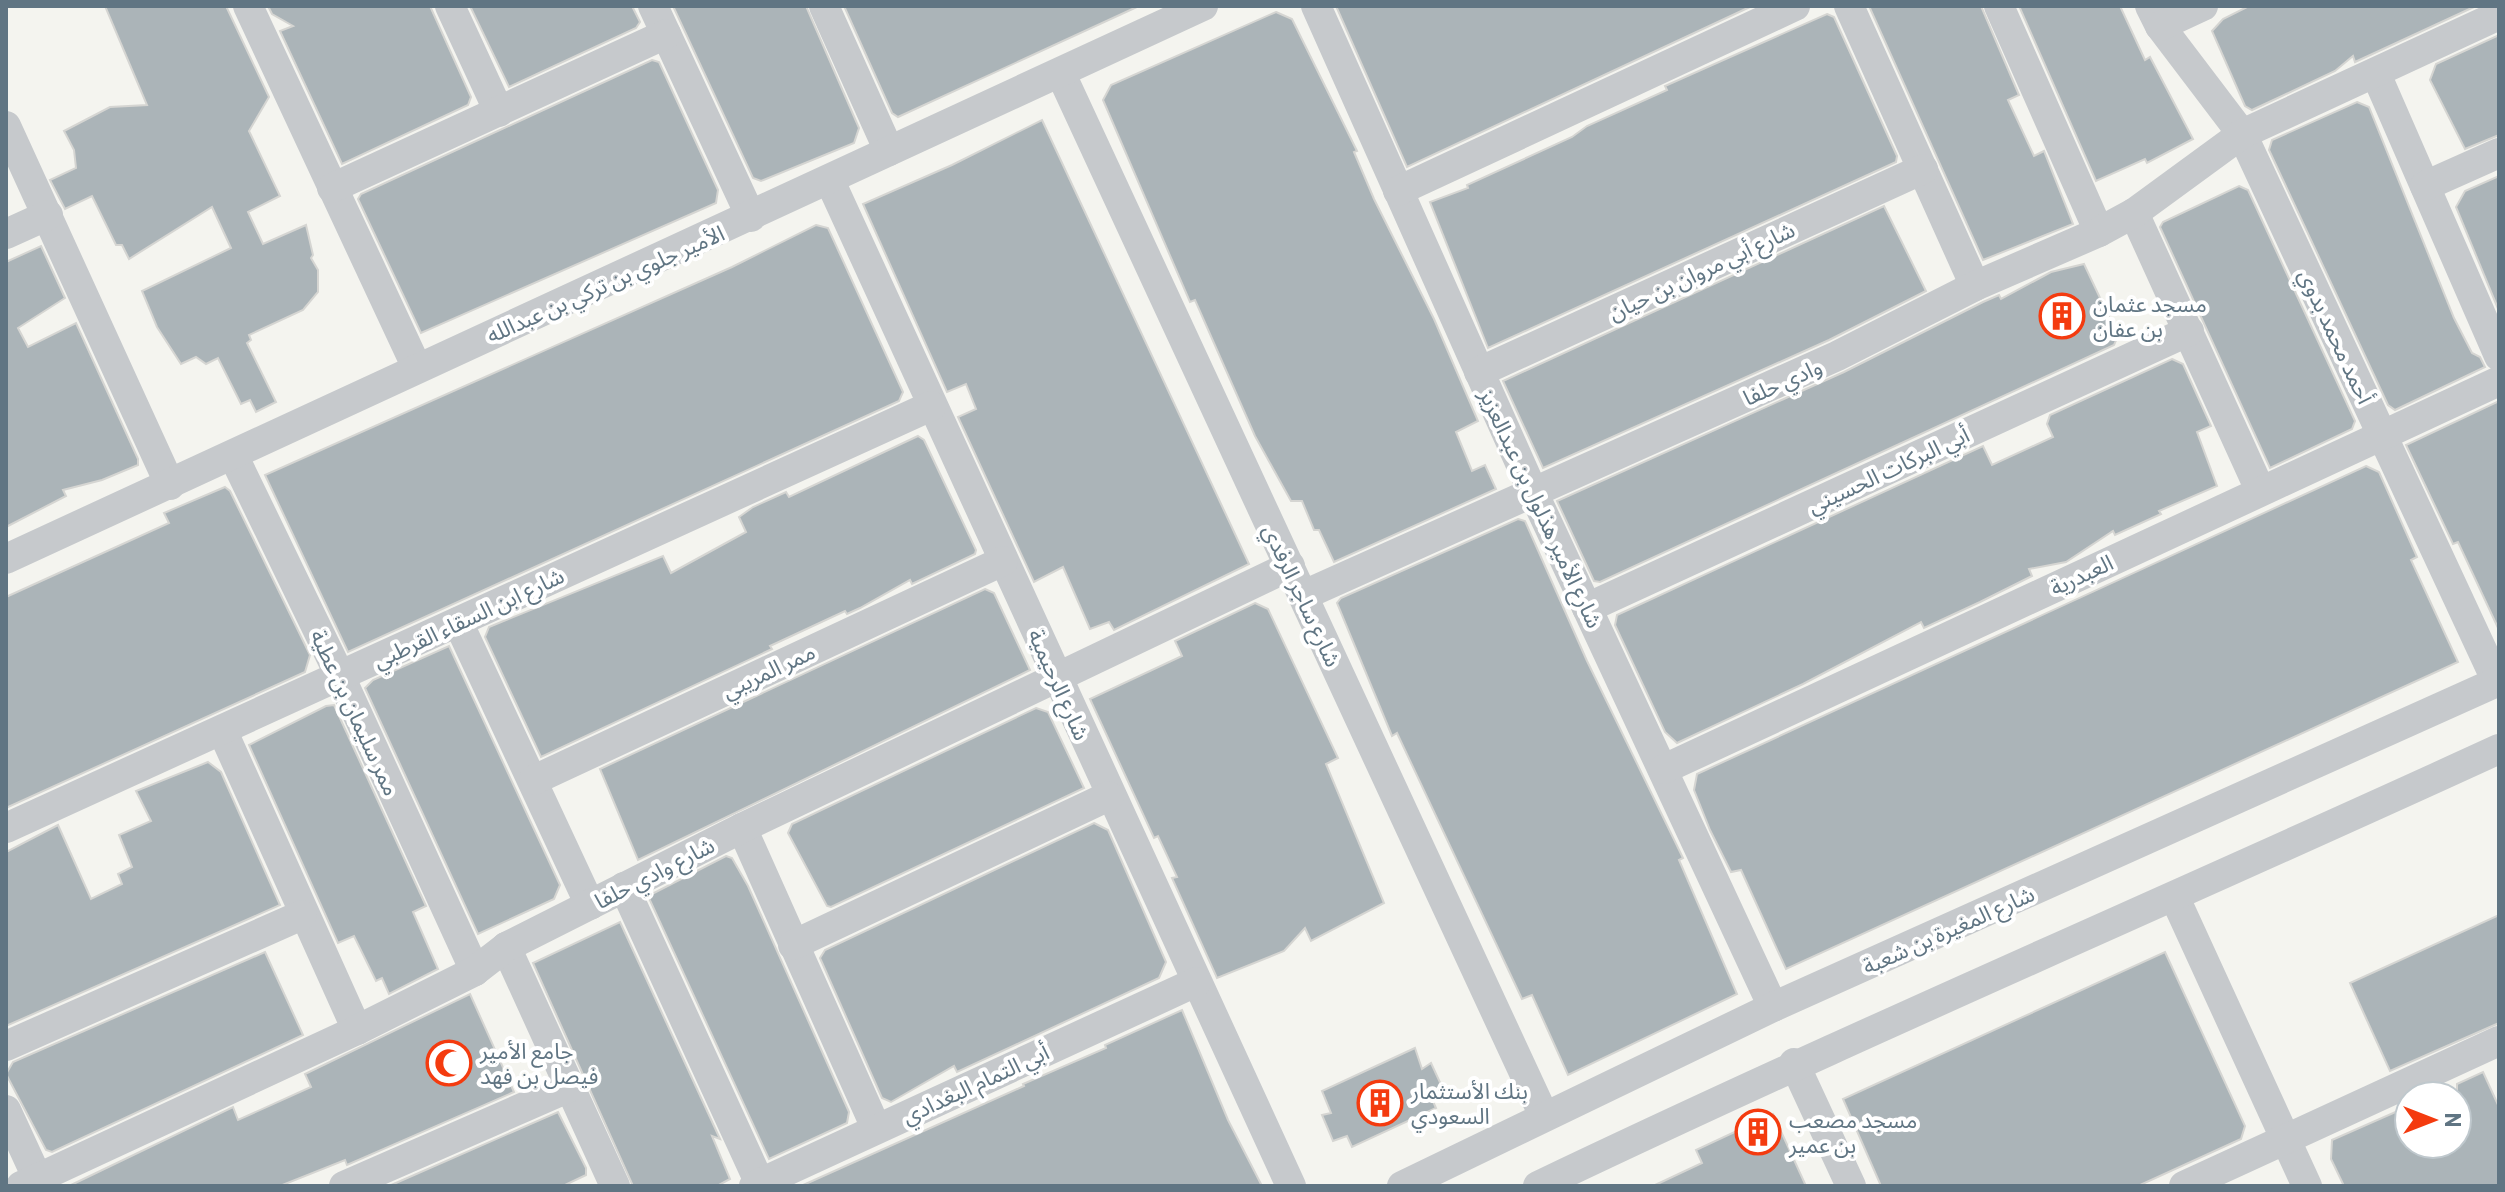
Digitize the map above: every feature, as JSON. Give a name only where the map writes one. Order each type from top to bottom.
[{"type":"street","points":[[248,6],[417,368]]},
{"type":"street","points":[[450,6],[499,112]]},
{"type":"street","points":[[653,6],[751,217]]},
{"type":"street","points":[[824,6],[889,151]]},
{"type":"street","name":"الأمير جلوي بن تركي بن عبدالله","points":[[6,559],[830,181],[1203,6]]},
{"type":"street","name":"شارع الأمير هذلول بن عبدالعزيز","points":[[1316,6],[1533,492],[1773,1007]]},
{"type":"street","points":[[1398,191],[1795,6]]},
{"type":"street","points":[[1849,6],[1975,286]]},
{"type":"street","points":[[1999,6],[2099,232]]},
{"type":"street","points":[[2155,16],[2203,6]]},
{"type":"street","name":"وادي حلفا","points":[[1304,595],[1837,356],[1975,286],[2099,232],[2134,213],[2242,134],[2499,15]]},
{"type":"street","name":"أحمد محمد بدوي","points":[[2155,16],[2242,134],[2498,682]]},
{"type":"street","points":[[332,188],[666,34]]},
{"type":"street","name":"شارع ساجر الرفدي","points":[[1061,74],[1544,1116]]},
{"type":"street","points":[[2376,74],[2499,356]]},
{"type":"street","points":[[6,126],[170,485]]},
{"type":"street","points":[[2425,186],[2499,153]]},
{"type":"street","name":"شارع أبي مروان بن حيان","points":[[1479,372],[1923,169]]},
{"type":"street","name":"شارع الرحيمية","points":[[830,181],[1058,677],[1109,796],[1291,1186]]},
{"type":"street","points":[[2134,213],[2260,490]]},
{"type":"street","points":[[6,234],[48,215]]},
{"type":"street","name":"أبي البركات الحسيني","points":[[1587,608],[2189,331]]},
{"type":"street","name":"العبدرية","points":[[1664,769],[2499,381]]},
{"type":"street","name":"شارع ابن السقاء القرطبي","points":[[6,828],[223,732],[931,406]]},
{"type":"street","name":"ممر سليمان بن عطية","points":[[233,455],[340,676],[475,971]]},
{"type":"street","name":"ممر المريبي","points":[[534,780],[1003,561]]},
{"type":"street","name":"شارع وادي حلفا","points":[[34,1183],[475,971],[506,947],[742,828],[1290,566]]},
{"type":"street","points":[[458,622],[590,905]]},
{"type":"street","name":"شارع المغيرة بن شعبة","points":[[1402,1186],[1773,1007],[2498,682]]},
{"type":"street","points":[[223,732],[302,915],[357,1030]]},
{"type":"street","points":[[1538,1186],[1794,1063],[2175,898],[2499,749]]},
{"type":"street","points":[[793,945],[1109,796]]},
{"type":"street","points":[[742,828],[876,1128]]},
{"type":"street","points":[[624,887],[758,1185]]},
{"type":"street","points":[[2175,898],[2307,1186]]},
{"type":"street","points":[[6,1046],[302,915]]},
{"type":"street","points":[[506,947],[615,1186]]},
{"type":"street","name":"أبي التمام البغدادي","points":[[758,1185],[1196,982]]},
{"type":"street","points":[[2184,1186],[2497,1047]]},
{"type":"street","points":[[1794,1063],[1851,1186]]},
{"type":"street","points":[[344,1186],[570,1087]]},
{"type":"street","points":[[6,1110],[34,1183]]},
{"type":"building","points":[[105,6],[226,6],[269,97],[249,131],[280,196],[248,212],[263,244],[306,225],[313,255],[311,258],[318,270],[318,292],[303,310],[249,335],[251,340],[247,343],[276,402],[256,412],[250,400],[241,404],[218,358],[206,364],[196,357],[181,364],[157,327],[142,291],[231,248],[212,207],[129,259],[122,245],[116,245],[92,196],[65,209],[50,180],[76,168],[74,150],[64,131],[110,107],[147,105]]},
{"type":"building","points":[[268,6],[430,6],[471,97],[468,105],[342,164],[280,31],[293,26],[272,14]]},
{"type":"building","points":[[470,6],[632,6],[640,22],[636,28],[509,87]]},
{"type":"building","points":[[673,6],[806,6],[859,128],[854,143],[761,181],[753,178]]},
{"type":"building","points":[[844,6],[1139,6],[898,117],[892,113]]},
{"type":"building","points":[[1336,6],[1752,6],[1407,167]]},
{"type":"building","points":[[1869,6],[1981,6],[2019,95],[2008,100],[2034,156],[2044,151],[2073,224],[1983,260]]},
{"type":"building","points":[[2019,6],[2120,6],[2145,60],[2150,57],[2193,139],[2147,163],[2145,159],[2096,181]]},
{"type":"building","points":[[2249,6],[2476,6],[2355,62],[2353,56],[2335,71],[2252,110],[2245,106],[2212,31],[2223,19]]},
{"type":"building","points":[[1276,12],[1292,19],[1357,151],[1354,152],[1374,199],[1434,319],[1478,421],[1456,432],[1472,471],[1485,465],[1496,489],[1334,562],[1319,530],[1314,530],[1302,501],[1291,501],[1255,436],[1195,300],[1190,302],[1103,100],[1111,85]]},
{"type":"building","points":[[1827,14],[1834,17],[1897,156],[1896,162],[1488,348],[1430,202],[1468,188],[1467,185],[1572,137],[1587,126],[1667,90],[1665,86]]},
{"type":"building","points":[[2499,35],[2499,135],[2465,149],[2430,80],[2436,64]]},
{"type":"building","points":[[652,60],[659,62],[718,190],[716,203],[421,333],[358,199],[361,194]]},
{"type":"building","points":[[2357,102],[2369,107],[2454,318],[2472,353],[2480,357],[2485,367],[2395,410],[2388,405],[2269,150],[2272,140]]},
{"type":"building","points":[[1042,120],[1249,564],[1114,630],[1109,622],[1090,629],[1063,567],[1034,582],[958,417],[976,409],[966,384],[947,392],[863,204],[952,165]]},
{"type":"building","points":[[2499,176],[2499,311],[2456,207],[2465,191]]},
{"type":"building","points":[[2239,186],[2248,190],[2355,421],[2352,429],[2270,468],[2160,227],[2163,222]]},
{"type":"building","points":[[1884,206],[1926,291],[1829,340],[1543,468],[1503,381]]},
{"type":"building","points":[[816,225],[828,228],[903,392],[899,401],[348,652],[265,475],[732,267]]},
{"type":"building","points":[[41,246],[65,298],[18,328],[28,347],[76,323],[138,459],[138,465],[102,480],[63,490],[66,496],[6,527],[6,262]]},
{"type":"building","points":[[2084,264],[2118,336],[2114,345],[1600,582],[1594,581],[1557,501],[1844,372],[1983,302],[1999,295],[2001,299],[2051,272]]},
{"type":"building","points":[[2172,359],[2183,364],[2211,426],[2197,432],[2217,486],[2159,511],[2161,514],[2115,535],[2113,531],[2066,562],[2029,569],[2032,576],[1980,602],[1924,628],[1921,622],[1803,684],[1677,743],[1665,732],[1615,625],[1617,615],[1983,446],[1992,465],[2053,437],[2047,424],[2050,415]]},
{"type":"building","points":[[2499,401],[2499,630],[2458,542],[2453,544],[2406,445]]},
{"type":"building","points":[[918,436],[924,440],[976,550],[975,554],[912,584],[910,580],[860,608],[847,614],[845,611],[770,646],[772,649],[541,757],[485,637],[489,627],[663,556],[671,573],[746,532],[739,517],[753,507],[786,492],[789,497]]},
{"type":"building","points":[[2366,466],[2379,472],[2417,557],[2411,560],[2458,662],[1786,969],[1741,870],[1731,872],[1710,830],[1694,790],[1697,774]]},
{"type":"building","points":[[225,487],[230,491],[310,655],[305,672],[6,808],[6,597],[169,523],[164,513]]},
{"type":"building","points":[[1518,519],[1525,521],[1587,661],[1683,858],[1679,860],[1737,994],[1568,1075],[1532,995],[1522,999],[1397,733],[1392,736],[1337,603],[1341,598]]},
{"type":"building","points":[[985,589],[994,593],[1030,670],[638,860],[600,769]]},
{"type":"building","points":[[1255,603],[1268,609],[1338,758],[1326,764],[1384,903],[1311,941],[1305,928],[1284,951],[1217,978],[1172,878],[1177,877],[1158,836],[1154,838],[1090,699],[1182,656],[1175,641]]},
{"type":"building","points":[[449,646],[560,885],[554,899],[478,934],[365,688],[373,680]]},
{"type":"building","points":[[334,705],[426,906],[413,912],[438,969],[389,994],[382,978],[376,981],[354,936],[338,943],[249,745],[326,706]]},
{"type":"building","points":[[1036,708],[1048,712],[1084,788],[831,907],[827,906],[788,833],[792,824]]},
{"type":"building","points":[[208,762],[221,772],[280,905],[6,1026],[6,852],[58,825],[91,899],[122,884],[118,874],[132,867],[119,835],[151,821],[136,791]]},
{"type":"building","points":[[1094,823],[1108,830],[1166,962],[1159,978],[957,1072],[954,1066],[891,1102],[882,1098],[820,958],[825,950]]},
{"type":"building","points":[[726,856],[732,858],[748,886],[849,1112],[847,1123],[769,1159],[648,896]]},
{"type":"building","points":[[2499,915],[2499,1023],[2390,1071],[2350,983]]},
{"type":"building","points":[[620,922],[720,1139],[712,1136],[730,1179],[717,1186],[633,1186],[533,963]]},
{"type":"building","points":[[265,952],[303,1035],[52,1152],[46,1150],[6,1074],[13,1062]]},
{"type":"building","points":[[2165,952],[2245,1126],[2241,1139],[2138,1186],[1881,1186],[1843,1099]]},
{"type":"building","points":[[470,994],[514,1092],[347,1165],[345,1160],[280,1186],[69,1186],[233,1107],[238,1120],[311,1087],[305,1074]]},
{"type":"building","points":[[1182,1010],[1228,1120],[1262,1186],[801,1186],[1024,1086]]},
{"type":"building","name":"بنك الأستثمار السعودي","points":[[1415,1048],[1422,1069],[1431,1063],[1444,1091],[1431,1097],[1436,1108],[1352,1147],[1347,1136],[1333,1141],[1322,1115],[1331,1113],[1322,1091]]},
{"type":"building","points":[[2483,1072],[2499,1107],[2499,1186],[2344,1186],[2331,1159],[2332,1140],[2393,1113],[2393,1160],[2473,1160],[2473,1080],[2466,1080]]},
{"type":"building","points":[[558,1112],[586,1168],[586,1175],[563,1186],[389,1186]]},
{"type":"building","name":"مسجد مصعب بن عمير","points":[[1773,1114],[1806,1186],[1653,1186],[1702,1163],[1696,1150]]},
{"type":"place","name":"مسجد عثمان بن عفان","points":[[2062,316]]},
{"type":"place","name":"جامع الأمير فيصل بن فهد","points":[[449,1063]]},
{"type":"place","name":"بنك الأستثمار السعودي","points":[[1380,1103]]},
{"type":"place","name":"مسجد مصعب بن عمير","points":[[1758,1132]]}]
